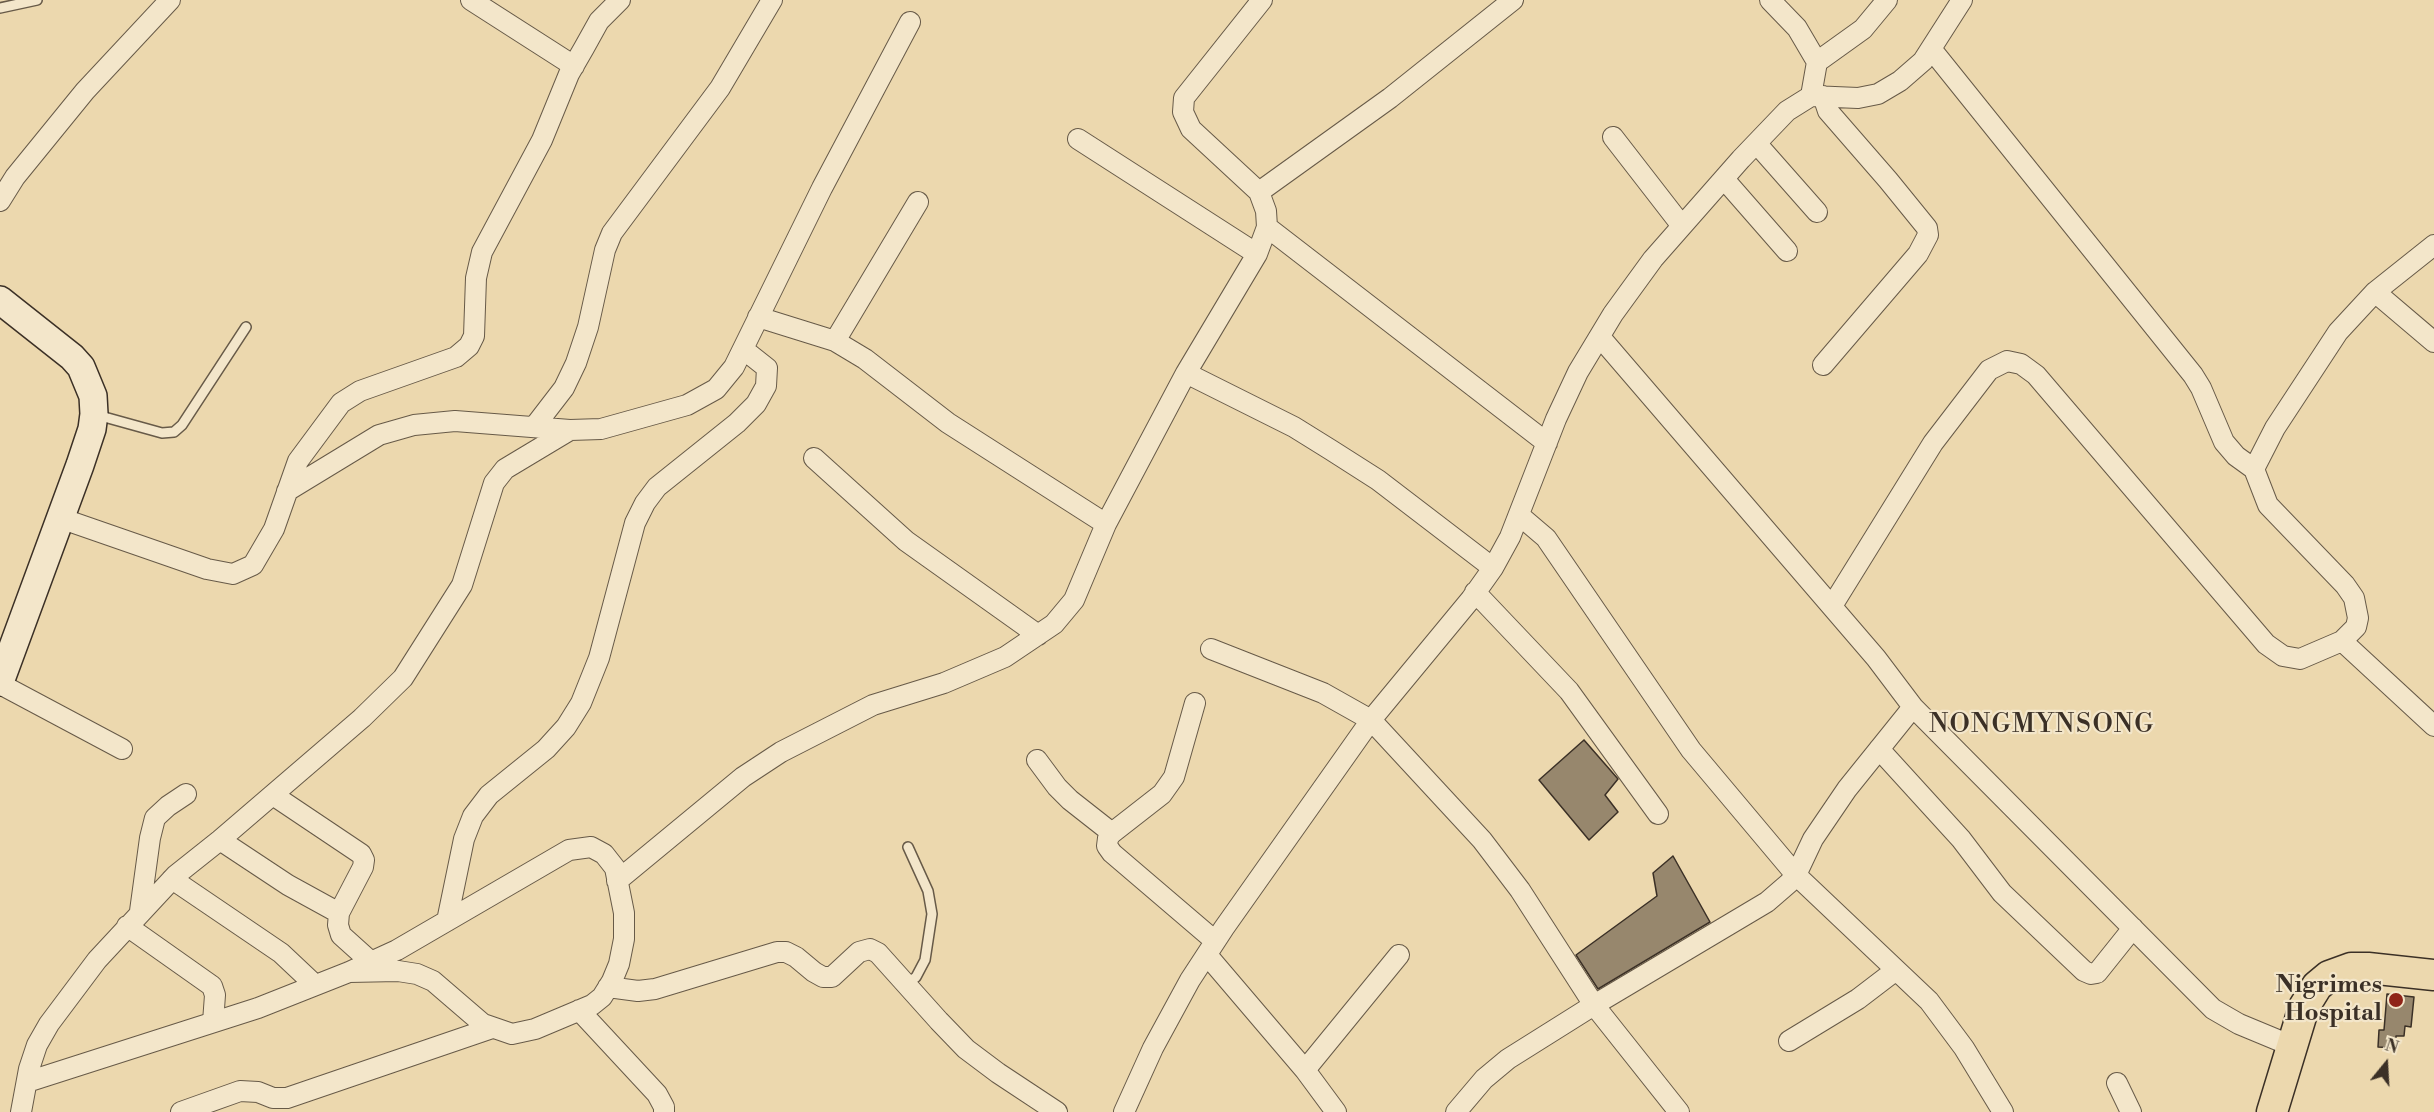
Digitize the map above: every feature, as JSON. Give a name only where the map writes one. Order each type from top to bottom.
[{"type":"main road","points":[[2272,1112],[2297,1024],[2309,996],[2329,976],[2351,968],[2434,975]]},
{"type":"street","points":[[0,201],[15,177],[85,91],[170,0]]},
{"type":"street","points":[[471,0],[574,66]]},
{"type":"street","points":[[60,518],[207,569],[233,574],[253,565],[274,528],[298,461],[341,403],[360,391],[456,357],[469,346],[474,336],[476,278],[483,252],[542,140],[574,66],[599,21],[620,0]]},
{"type":"street","points":[[534,427],[564,388],[576,363],[588,327],[605,250],[612,233],[720,88],[772,0]]},
{"type":"street","points":[[617,882],[743,777],[781,752],[873,705],[944,683],[1005,657],[1054,624],[1074,600],[1106,525],[1186,373],[1257,254],[1267,227],[1266,211],[1259,192],[1191,129],[1183,112],[1184,99],[1262,0]]},
{"type":"street","points":[[1259,192],[1390,98],[1513,0]]},
{"type":"street","points":[[1770,0],[1797,28],[1816,62],[1817,96],[1927,228],[1928,236],[1918,254],[1822,365]]},
{"type":"street","points":[[1816,62],[1863,29],[1887,0]]},
{"type":"street","points":[[1124,1112],[1153,1048],[1211,948],[1371,720],[1493,568],[1510,537],[1556,418],[1578,372],[1613,314],[1653,259],[1787,111],[1817,96],[1858,98],[1878,94],[1900,81],[1932,50],[1962,0]]},
{"type":"street","points":[[287,491],[379,435],[405,428],[455,421],[570,430],[601,429],[687,405],[716,389],[734,367],[822,188],[910,22]]},
{"type":"street","points":[[1832,606],[1933,442],[1989,370],[2007,361],[2021,364],[2036,375],[2266,644],[2283,656],[2300,659],[2342,641],[2356,627],[2358,618],[2354,598],[2268,505],[2254,470],[2236,456],[2224,442],[2201,388],[2193,375],[1932,50]]},
{"type":"street","points":[[1613,137],[1682,226]]},
{"type":"street","points":[[1078,139],[1257,254]]},
{"type":"street","points":[[1757,144],[1817,212]]},
{"type":"street","points":[[1724,179],[1787,250]]},
{"type":"street","points":[[835,341],[918,202]]},
{"type":"street","points":[[1267,227],[1547,443]]},
{"type":"street","points":[[2254,470],[2275,428],[2338,332],[2375,292],[2434,244]]},
{"type":"street","points":[[2375,292],[2434,342]]},
{"type":"street","points":[[0,300],[72,357],[81,367],[93,396],[94,414],[89,438],[0,683],[122,749]]},
{"type":"street","points":[[758,317],[835,341],[865,359],[948,423],[1106,525]]},
{"type":"street","points":[[1600,337],[1832,606],[1913,707],[2213,1009],[2239,1024],[2292,1046]]},
{"type":"street","points":[[447,921],[464,839],[473,816],[489,795],[546,749],[566,727],[581,703],[599,658],[635,523],[645,503],[657,487],[738,423],[756,404],[766,387],[767,368],[743,349]]},
{"type":"street","points":[[1186,373],[1294,427],[1341,456],[1378,480],[1493,568]]},
{"type":"street","points":[[21,1112],[37,1045],[49,1024],[97,960],[172,879],[362,718],[403,678],[462,585],[494,483],[505,469],[570,430]]},
{"type":"street","points":[[814,458],[906,541],[1038,635]]},
{"type":"street","points":[[1519,515],[1546,538],[1691,750],[1796,875],[1929,1001],[1957,1038],[2003,1112]]},
{"type":"street","points":[[1475,592],[1569,691],[1658,814]]},
{"type":"street","points":[[2342,641],[2434,726]]},
{"type":"street","points":[[1211,649],[1323,693],[1371,720],[1482,840],[1520,890],[1594,1005],[1679,1112]]},
{"type":"street","points":[[1195,703],[1174,777],[1162,794],[1112,832],[1107,846],[1211,948],[1336,1112]]},
{"type":"street","points":[[1456,1112],[1484,1079],[1508,1059],[1767,902],[1796,875],[1813,839],[1847,789],[1913,707]]},
{"type":"street","points":[[1879,749],[1960,839],[2002,893],[2084,971],[2091,974],[2097,973],[2133,928]]},
{"type":"street","points":[[1037,760],[1070,800],[1112,832]]},
{"type":"street","points":[[140,911],[155,818],[186,794]]},
{"type":"street","points":[[273,795],[361,855],[364,860],[363,867],[339,913],[338,925],[342,935],[371,962]]},
{"type":"street","points":[[220,840],[288,885],[339,913]]},
{"type":"street","points":[[27,1082],[258,1008],[349,972],[397,950],[569,850],[591,847],[604,854],[615,868],[624,913],[624,939],[619,964],[608,987],[602,997],[592,1005],[535,1029],[512,1034],[492,1028],[471,1014],[434,981],[417,974],[398,971],[349,972]]},
{"type":"street","points":[[172,879],[281,953],[315,985]]},
{"type":"street","points":[[127,926],[212,986],[215,995],[213,1022]]},
{"type":"street","points":[[608,987],[638,991],[655,990],[777,952],[786,952],[823,977],[832,976],[859,952],[870,949],[878,953],[905,985],[966,1048],[998,1073],[1057,1112]]},
{"type":"street","points":[[1305,1070],[1399,955]]},
{"type":"street","points":[[1789,1041],[1858,999],[1896,970]]},
{"type":"street","points":[[579,1010],[657,1094],[664,1107],[664,1112]]},
{"type":"street","points":[[181,1112],[240,1091],[258,1092],[273,1098],[286,1098],[492,1028]]},
{"type":"street","points":[[2117,1083],[2131,1112]]},
{"type":"lane","points":[[0,8],[37,0]]},
{"type":"lane","points":[[94,414],[162,433],[174,432],[183,425],[246,327]]},
{"type":"lane","points":[[905,985],[916,977],[925,960],[932,914],[928,891],[908,847]]},
{"type":"building","points":[[1584,740],[1618,779],[1605,795],[1618,812],[1589,840],[1539,780]]},
{"type":"building","points":[[1673,856],[1710,922],[1598,989],[1576,955],[1657,896],[1653,873]]},
{"type":"building","points":[[2387,994],[2414,997],[2411,1027],[2405,1026],[2404,1036],[2396,1036],[2395,1048],[2378,1047],[2379,1030],[2384,1030]]},
{"type":"place","name":"Nigrimes Hospital","points":[[2396,1000]]},
{"type":"district","name":"NONGMYNSONG","points":[[2042,726]]}]
